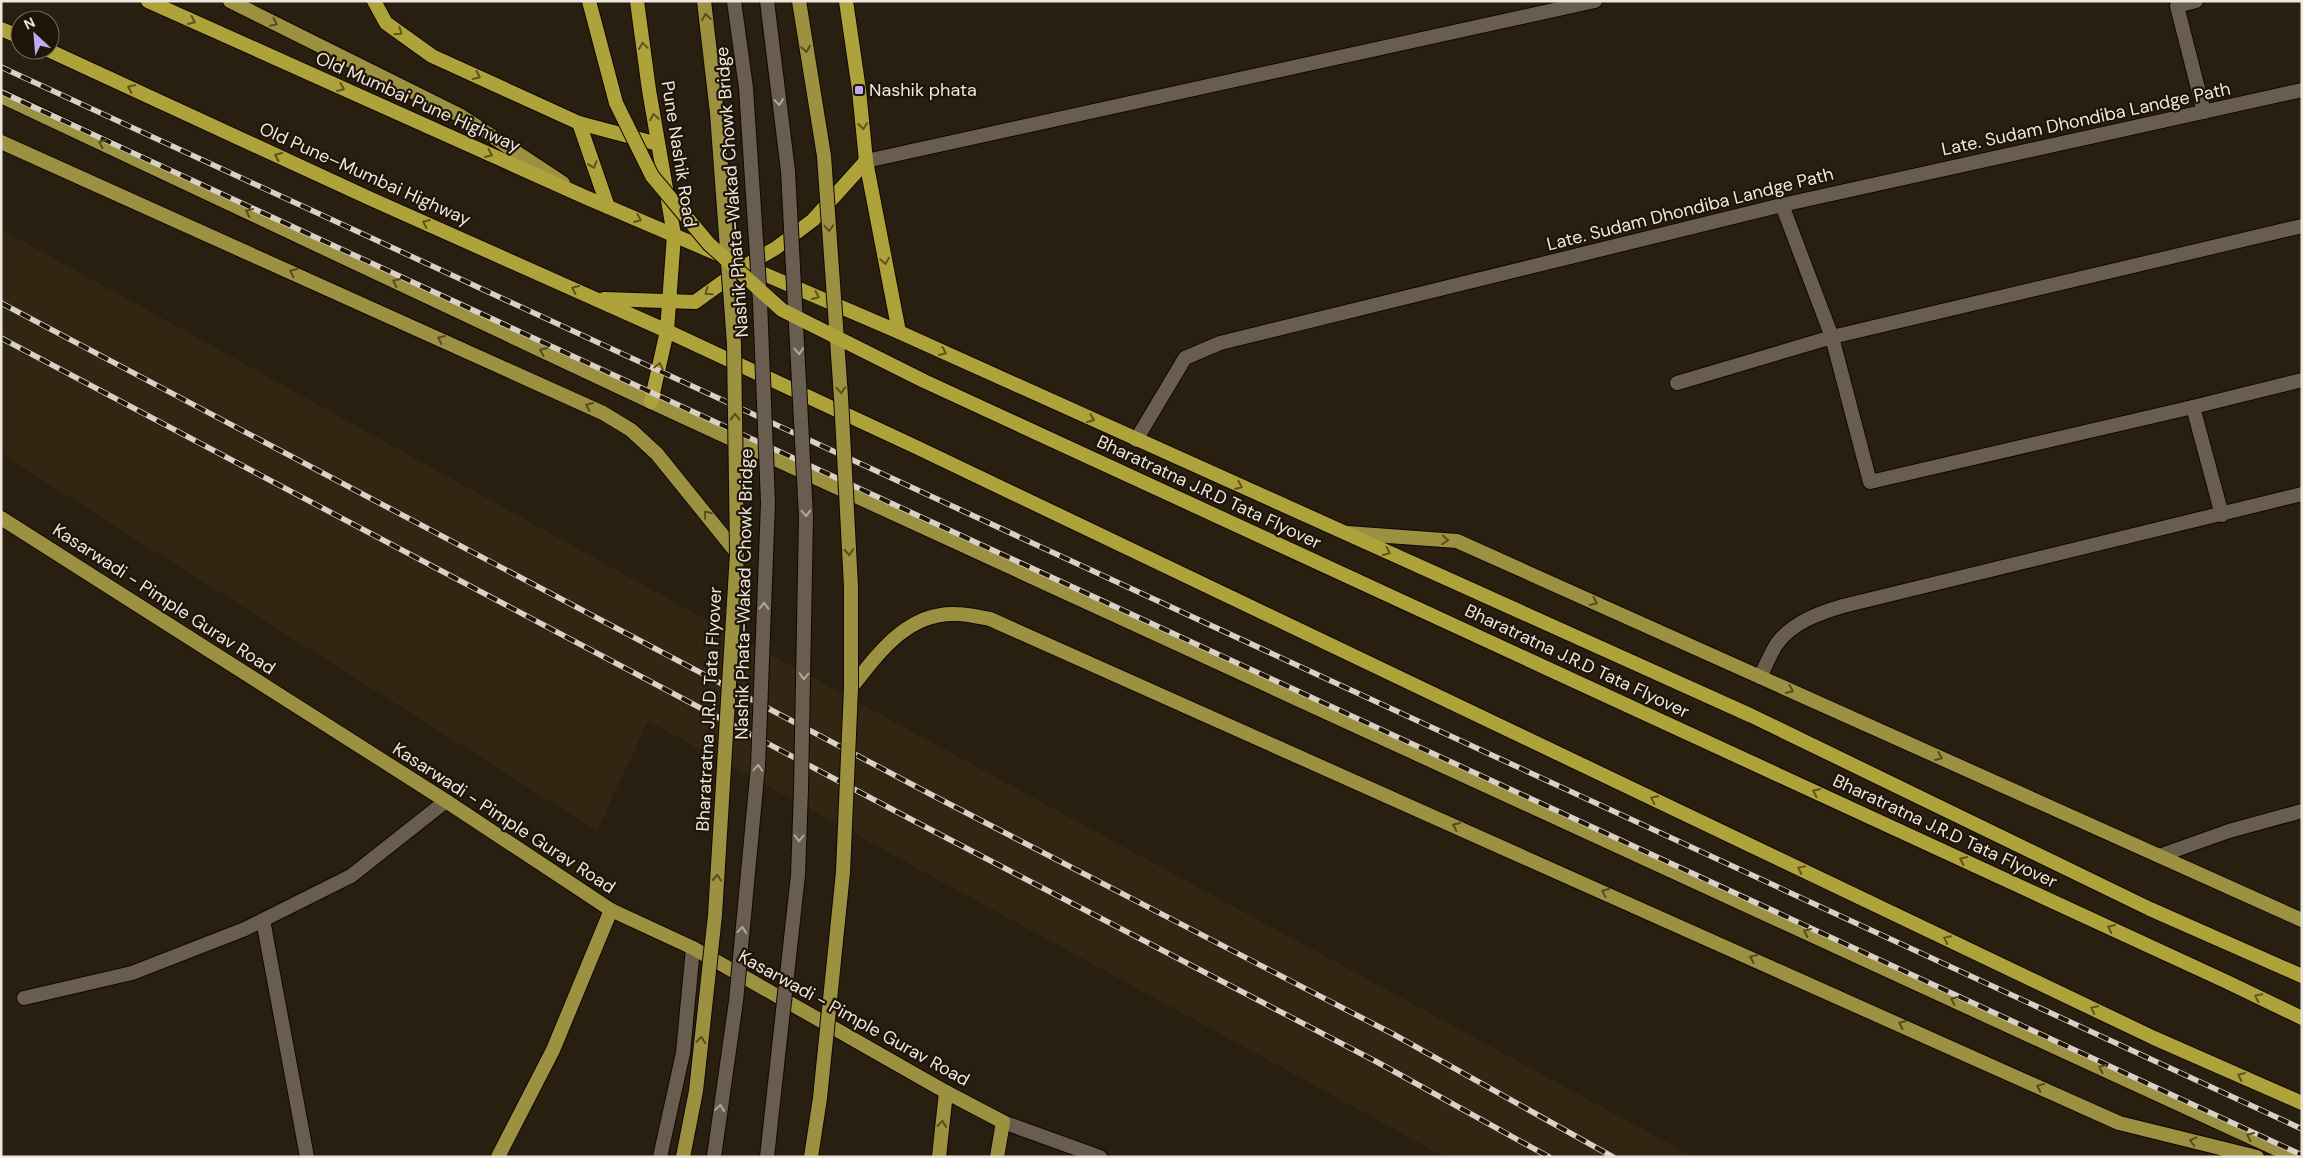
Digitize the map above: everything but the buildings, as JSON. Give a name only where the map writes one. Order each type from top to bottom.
[{"type":"highway","name":"Old Mumbai Pune Highway","points":[[148,1],[585,197],[898,332],[1752,716],[2150,909],[2302,976]]},
{"type":"highway","points":[[374,1],[386,23],[432,56],[579,123],[658,144]]},
{"type":"highway","name":"Bharatratna J.R.D Tata Flyover","points":[[588,1],[616,103],[652,176],[709,244],[782,310],[924,381],[2225,980],[2302,1018]]},
{"type":"highway","name":"Pune Nashik Road","points":[[637,1],[658,144],[674,235],[667,330],[651,402]]},
{"type":"highway","points":[[846,1],[859,90],[866,161],[898,332]]},
{"type":"highway","name":"Old Pune–Mumbai Highway","points":[[60,56],[371,199],[667,330],[2154,1038],[2302,1103]]},
{"type":"highway","points":[[579,123],[608,207]]},
{"type":"highway","points":[[596,299],[695,302],[745,266],[776,248],[813,220],[866,161]]},
{"type":"main road","points":[[230,1],[461,116],[585,197]]},
{"type":"main road","name":"Bharatratna J.R.D Tata Flyover","points":[[683,1157],[696,1091],[715,915],[737,553],[734,344],[717,113],[704,1]]},
{"type":"main road","points":[[798,1],[825,166],[842,406],[851,587],[851,688],[843,872],[820,1098],[811,1157]]},
{"type":"main road","points":[[1,96],[651,402],[2294,1157]]},
{"type":"main road","points":[[1,142],[603,413],[631,430],[656,454],[737,553]]},
{"type":"main road","name":"Kasarwadi - Pimple Gurav Road","points":[[1,518],[446,801],[611,910],[693,948],[946,1092],[1003,1122]]},
{"type":"main road","points":[[1344,533],[1457,541],[2302,920]]},
{"type":"main road","points":[[851,688],[885,645],[906,629],[932,616],[956,614],[990,619],[1978,1058],[2119,1123],[2257,1157]]},
{"type":"main road","points":[[498,1157],[553,1050],[611,910]]},
{"type":"main road","points":[[939,1157],[946,1092]]},
{"type":"main road","points":[[997,1157],[1003,1122]]},
{"type":"street","name":"Nashik Phata-Wakad Chowk Bridge","points":[[714,1157],[736,1001],[758,766],[768,503],[760,301],[746,88],[734,1]]},
{"type":"street","points":[[767,1],[788,171],[806,517],[798,875],[767,1157]]},
{"type":"street","points":[[866,161],[1595,1]]},
{"type":"street","points":[[2196,1],[2177,6],[2204,112]]},
{"type":"street","name":"Late. Sudam Dhondiba Landge Path","points":[[1136,440],[1185,358],[1220,343],[1782,205],[2302,90]]},
{"type":"street","points":[[1782,205],[1832,337],[1870,482],[2302,380]]},
{"type":"street","points":[[1677,383],[1832,337],[2302,226]]},
{"type":"street","points":[[2193,407],[2222,515]]},
{"type":"street","points":[[1760,677],[1777,644],[1795,627],[1817,614],[2302,494]]},
{"type":"street","points":[[24,998],[132,973],[245,929],[351,876],[446,801]]},
{"type":"street","points":[[2159,856],[2229,831],[2302,811]]},
{"type":"street","points":[[263,920],[307,1157]]},
{"type":"street","points":[[660,1157],[683,1053],[693,948]]},
{"type":"street","points":[[1003,1122],[1100,1157]]},
{"type":"shaded area","points":[[1,229],[696,614],[1694,1157],[1445,1157],[648,721],[597,831],[1,454]]},
{"type":"railway","points":[[1,67],[2302,1129]]},
{"type":"railway","points":[[1,92],[2302,1155]]},
{"type":"railway","points":[[1,303],[932,795],[1393,1034],[1613,1157]]},
{"type":"railway","points":[[1,338],[918,823],[1377,1062],[1549,1157]]},
{"type":"place","name":"Nashik phata","points":[[859,90]]}]
